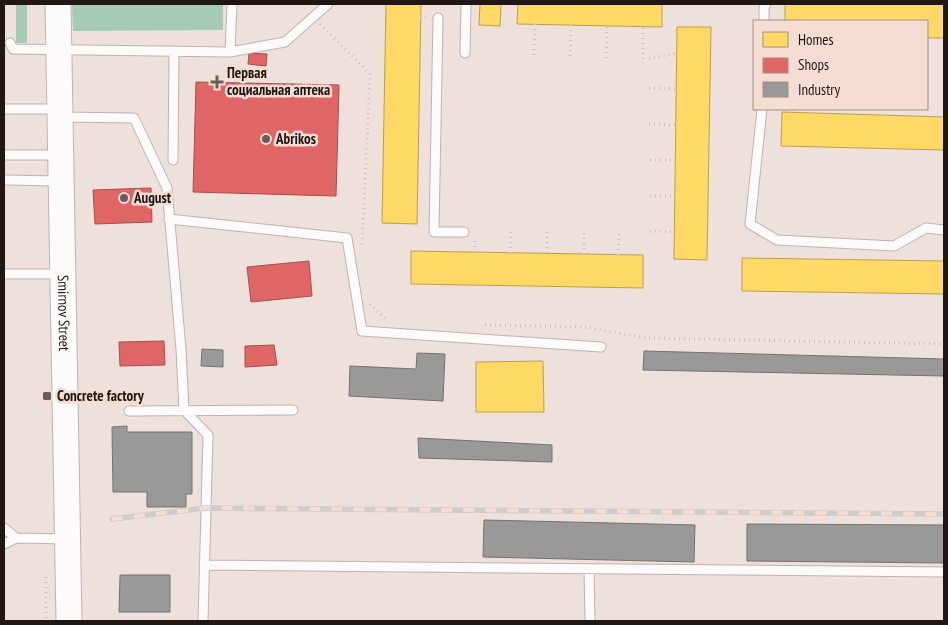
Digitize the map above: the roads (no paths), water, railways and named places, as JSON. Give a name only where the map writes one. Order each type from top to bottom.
[{"type":"main road","name":"Smirnov Street","points":[[58,4],[69,621]]},
{"type":"lane","points":[[230,52],[232,4]]},
{"type":"lane","points":[[10,43],[13,49],[230,52],[285,42],[328,4]]},
{"type":"lane","points":[[465,53],[466,4]]},
{"type":"lane","points":[[764,20],[766,4]]},
{"type":"lane","points":[[438,18],[434,232],[464,232]]},
{"type":"lane","points":[[173,160],[174,51]]},
{"type":"lane","points":[[4,108],[134,118],[167,188],[181,349],[184,410],[208,435],[203,621]]},
{"type":"lane","points":[[762,110],[750,224],[776,240],[894,246],[926,228],[944,230]]},
{"type":"lane","points":[[4,155],[61,155]]},
{"type":"lane","points":[[4,180],[62,181]]},
{"type":"lane","points":[[170,219],[347,238],[362,331],[601,347]]},
{"type":"lane","points":[[4,274],[63,274]]},
{"type":"lane","points":[[129,411],[293,410]]},
{"type":"lane","points":[[4,528],[16,538]]},
{"type":"lane","points":[[4,544],[16,538],[67,539]]},
{"type":"lane","points":[[204,565],[944,572]]},
{"type":"lane","points":[[589,569],[590,621]]},
{"type":"railway","points":[[112,519],[206,508],[944,514]]},
{"type":"place","name":"Первая социальная аптека","points":[[217,82]]},
{"type":"place","name":"Abrikos","points":[[266,139]]},
{"type":"place","name":"August","points":[[124,198]]},
{"type":"place","name":"Concrete factory","points":[[47,396]]}]
